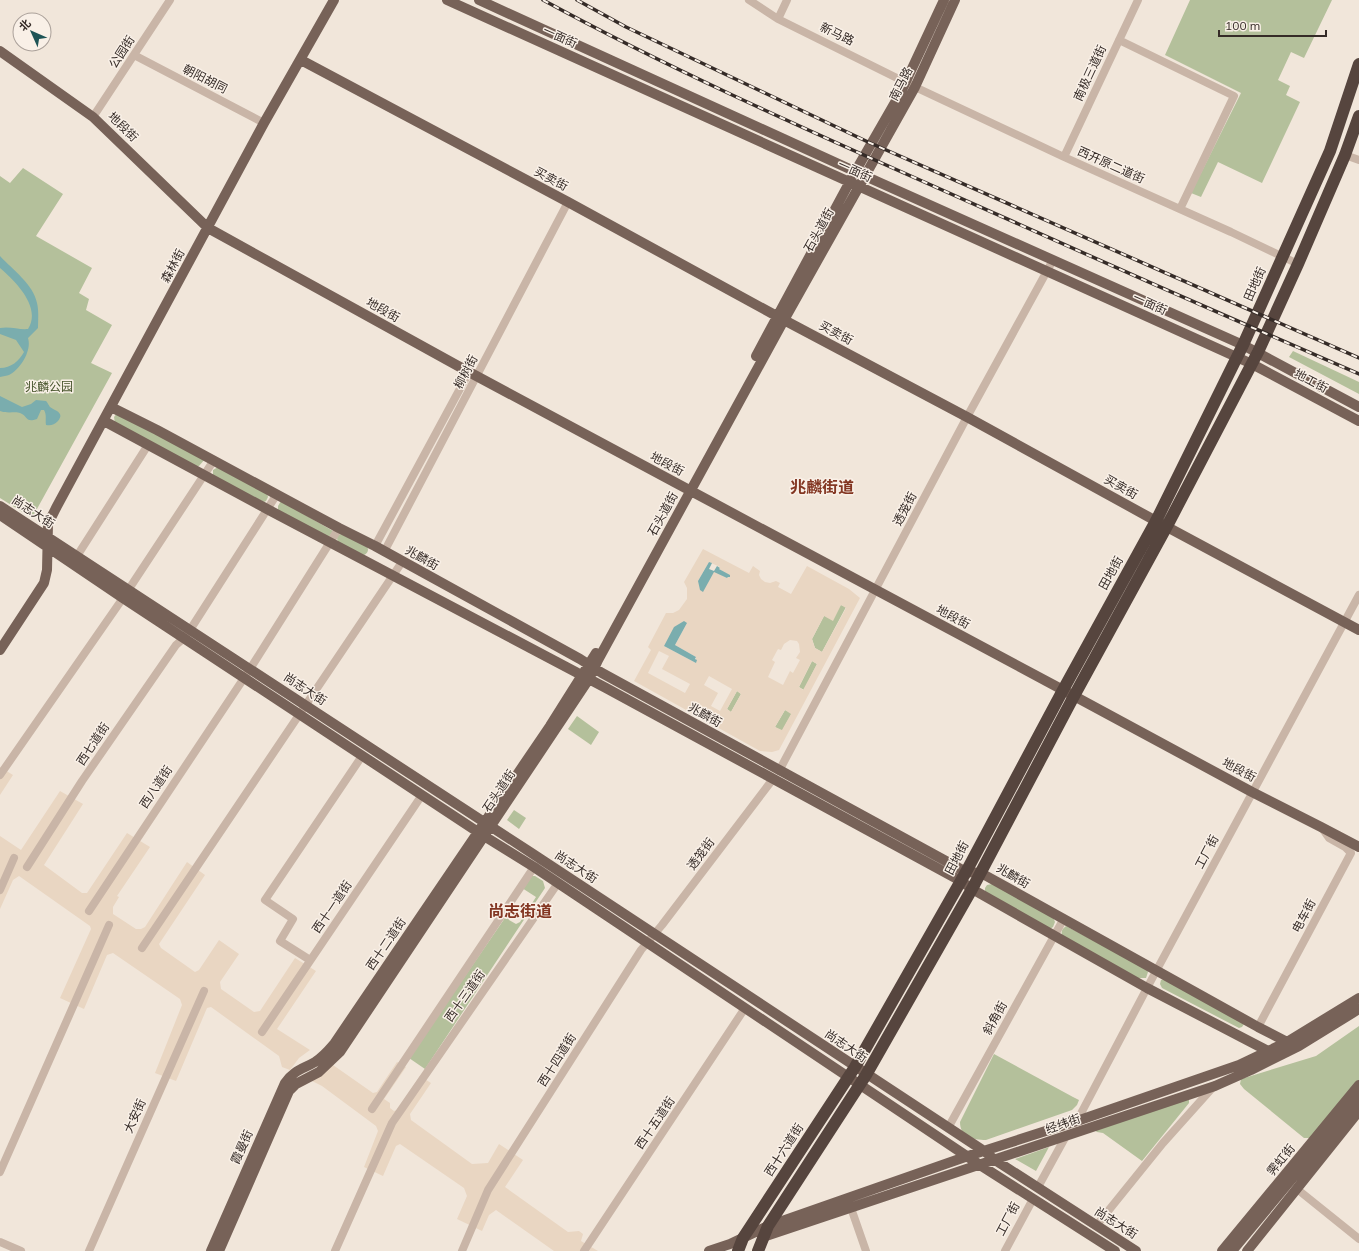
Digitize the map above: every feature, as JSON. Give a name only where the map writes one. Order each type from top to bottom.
[{"type":"highway","name":"田地街","points":[[852,1072],[963,876],[1062,690],[1156,521],[1237,358],[1330,151],[1359,64]]},
{"type":"highway","points":[[758,1251],[766,1231],[863,1080],[972,889],[1074,696],[1167,526],[1258,352],[1345,155],[1359,116]]},
{"type":"highway","name":"西十六道街","points":[[731,1249],[743,1238],[852,1072]]},
{"type":"main road","name":"森林街","points":[[0,650],[44,583],[47,570],[48,524],[264,123],[334,0]]},
{"type":"main road","name":"一面街","points":[[448,0],[1252,364]]},
{"type":"main road","name":"一面街","points":[[478,0],[860,174],[1258,352]]},
{"type":"main road","name":"南马路","points":[[911,84],[944,0]]},
{"type":"main road","name":"南马路","points":[[860,174],[911,84],[955,0]]},
{"type":"main road","name":"地段街","points":[[0,51],[93,117],[208,228],[688,490],[1252,792],[1321,826],[1359,847]]},
{"type":"main road","name":"买卖街","points":[[301,60],[568,202],[1359,630]]},
{"type":"main road","name":"石头道街","points":[[481,834],[585,677],[598,660],[780,318],[860,174]]},
{"type":"main road","name":"地工街","points":[[1258,352],[1359,407]]},
{"type":"main road","name":"地工街","points":[[1252,364],[1359,421]]},
{"type":"main road","name":"兆麟街","points":[[111,407],[375,546],[779,771],[963,876],[972,889],[1054,936],[1147,988],[1268,1051],[1280,1055]]},
{"type":"main road","name":"兆麟街","points":[[104,421],[204,476],[585,677],[773,779],[963,876],[981,873],[1063,920],[1287,1042]]},
{"type":"main road","name":"尚志大街","points":[[0,506],[77,556],[125,594]]},
{"type":"main road","name":"尚志大街","points":[[1,517],[48,548],[125,594],[187,634],[250,669],[654,934],[852,1072],[980,1165],[1115,1251]]},
{"type":"main road","name":"尚志大街","points":[[187,634],[244,678],[362,756],[534,867],[745,1008],[852,1072]]},
{"type":"main road","name":"西十二道街","points":[[309,1065],[316,1061],[334,1044],[481,834]]},
{"type":"main road","name":"西十二道街","points":[[319,1072],[340,1052],[481,834]]},
{"type":"main road","name":"经纬街","points":[[766,1231],[968,1156],[1239,1065],[1287,1042],[1359,998]]},
{"type":"main road","name":"经纬街","points":[[766,1231],[851,1208],[1215,1086],[1299,1046],[1359,1009]]},
{"type":"main road","name":"霞曼街","points":[[211,1251],[285,1083],[290,1075],[309,1065]]},
{"type":"main road","name":"霞曼街","points":[[219,1251],[289,1091],[296,1084],[319,1072]]},
{"type":"main road","name":"尚志大街","points":[[863,1080],[948,1128],[1136,1251]]},
{"type":"main road","name":"霁虹街","points":[[1222,1251],[1359,1085]]},
{"type":"main road","name":"霁虹街","points":[[1232,1251],[1359,1098]]},
{"type":"main road","points":[[1248,1251],[1359,1111]]},
{"type":"main road","points":[[743,1238],[766,1231]]},
{"type":"main road","points":[[709,1251],[731,1249]]},
{"type":"street","name":"公园街","points":[[93,117],[170,0]]},
{"type":"street","name":"新马路","points":[[749,0],[778,19],[911,84]]},
{"type":"street","points":[[778,19],[787,0]]},
{"type":"street","name":"南极三道街","points":[[1064,157],[1138,0]]},
{"type":"street","points":[[1119,40],[1234,96],[1180,209]]},
{"type":"street","name":"朝阳胡同","points":[[134,55],[264,123]]},
{"type":"street","name":"西开原二道街","points":[[911,84],[1064,157],[1298,264]]},
{"type":"street","points":[[1345,155],[1359,160]]},
{"type":"street","name":"柳树街","points":[[375,546],[473,374],[568,202]]},
{"type":"street","name":"透笼街","points":[[779,771],[967,417],[1053,260]]},
{"type":"street","name":"柳树街","points":[[384,552],[473,374]]},
{"type":"street","points":[[77,556],[148,445]]},
{"type":"street","points":[[0,776],[125,594],[214,460]]},
{"type":"street","name":"西七道街","points":[[27,867],[109,742],[176,645],[187,634],[277,494]]},
{"type":"street","name":"西八道街","points":[[89,911],[250,669],[339,528]]},
{"type":"street","points":[[142,948],[402,562]]},
{"type":"street","name":"工厂街","points":[[1076,1121],[1359,595]]},
{"type":"street","points":[[310,960],[280,941],[293,919],[265,900],[362,756]]},
{"type":"street","name":"透笼街","points":[[646,942],[662,925],[773,779]]},
{"type":"street","name":"西十一道街","points":[[262,1032],[422,795]]},
{"type":"street","name":"电车街","points":[[1258,1027],[1351,853],[1345,847],[1329,838],[1321,826]]},
{"type":"street","points":[[0,890],[14,858]]},
{"type":"street","points":[[372,1109],[534,867]]},
{"type":"street","name":"西十三道街","points":[[335,1251],[392,1123],[558,883]]},
{"type":"street","name":"斜角街","points":[[948,1128],[1063,920]]},
{"type":"street","points":[[0,1172],[109,925]]},
{"type":"street","name":"西十四道街","points":[[462,1251],[488,1190],[646,942]]},
{"type":"street","name":"大安街","points":[[89,1251],[204,991]]},
{"type":"street","name":"西十五道街","points":[[584,1251],[745,1008]]},
{"type":"street","points":[[1096,1226],[1163,1143],[1215,1086]]},
{"type":"street","points":[[1038,1187],[1066,1136]]},
{"type":"street","points":[[1297,1189],[1359,1239]]},
{"type":"street","name":"工厂街","points":[[1005,1251],[1033,1198]]},
{"type":"street","points":[[851,1208],[866,1251]]},
{"type":"street","points":[[0,1242],[21,1251]]},
{"type":"green space","points":[[1190,0],[1332,0],[1304,58],[1291,52],[1278,80],[1290,86],[1286,95],[1300,102],[1262,183],[1218,162],[1201,197],[1191,193],[1241,93],[1165,55]]},
{"type":"green space","name":"兆麟公园","points":[[23,168],[63,194],[36,236],[92,268],[79,293],[89,299],[86,310],[112,325],[91,363],[112,373],[32,518],[0,498],[0,176],[10,183]]},
{"type":"green space","points":[[1293,351],[1359,382],[1359,394],[1289,357]]},
{"type":"green space","points":[[117,413],[205,459],[199,466],[196,466],[115,424],[114,417]]},
{"type":"green space","points":[[218,467],[267,493],[268,497],[266,501],[264,502],[213,476],[213,470]]},
{"type":"green space","points":[[281,501],[333,531],[329,537],[278,510],[278,506]]},
{"type":"green space","points":[[341,534],[367,546],[367,552],[364,555],[338,543],[338,535]]},
{"type":"green space","points":[[841,605],[846,607],[822,652],[815,648],[812,639],[824,616]]},
{"type":"green space","points":[[812,661],[817,664],[804,690],[799,687]]},
{"type":"green space","points":[[737,691],[741,694],[731,712],[727,709]]},
{"type":"green space","points":[[785,710],[792,713],[782,731],[775,727]]},
{"type":"green space","points":[[577,716],[599,732],[591,745],[568,729]]},
{"type":"green space","points":[[514,810],[526,818],[519,829],[507,820]]},
{"type":"green space","points":[[531,876],[535,876],[543,881],[545,888],[425,1069],[409,1058],[509,912],[509,920],[516,924],[520,922],[536,897],[522,888]]},
{"type":"green space","points":[[992,884],[1053,917],[1055,922],[1053,927],[1050,929],[985,892],[987,885]]},
{"type":"green space","points":[[1066,926],[1147,969],[1148,972],[1146,978],[1138,978],[1062,936],[1062,930]]},
{"type":"green space","points":[[1164,979],[1244,1024],[1239,1028],[1162,988],[1160,984],[1161,980]]},
{"type":"green space","points":[[1359,1026],[1359,1081],[1310,1138],[1304,1138],[1244,1089],[1240,1084],[1241,1079],[1316,1056]]},
{"type":"green space","points":[[994,1054],[1079,1100],[1077,1105],[1072,1110],[986,1140],[968,1137],[962,1131],[960,1122]]},
{"type":"green space","points":[[1185,1099],[1189,1100],[1189,1103],[1142,1161],[1103,1133],[1097,1132],[1091,1128]]},
{"type":"green space","points":[[1049,1147],[1036,1171],[1015,1159]]},
{"type":"shaded area","points":[[703,549],[749,573],[753,566],[760,571],[759,575],[765,582],[770,583],[776,581],[780,583],[778,587],[791,594],[807,566],[849,589],[860,598],[779,750],[772,752],[760,751],[634,681],[651,650],[648,647],[666,613],[673,613],[679,610],[687,599],[687,588],[684,582]],"holes":[[[709,562],[720,567],[719,569],[730,576],[727,578],[714,571],[698,581]],[[841,605],[846,608],[822,652],[815,648],[812,639],[824,616],[833,621]],[[687,623],[675,645],[696,657],[696,663],[664,646]],[[790,640],[797,641],[799,644],[800,652],[796,658],[800,660],[793,673],[790,671],[783,685],[768,677],[775,662],[772,660],[778,649],[781,650],[784,644]],[[659,651],[669,656],[662,669],[690,684],[685,693],[648,673]],[[812,661],[817,664],[803,690],[799,687]],[[709,676],[732,689],[720,711],[711,706],[718,693],[704,685]],[[737,691],[741,694],[731,712],[727,709]],[[785,710],[791,714],[782,730],[775,727]]]},
{"type":"shaded area","points":[[0,767],[13,775],[0,795]]},
{"type":"shaded area","points":[[60,791],[83,804],[44,865],[82,893],[87,893],[127,833],[150,847],[117,896],[119,897],[113,907],[113,914],[136,929],[145,927],[187,862],[205,875],[159,944],[161,948],[195,972],[199,970],[219,940],[239,954],[220,982],[221,989],[254,1012],[260,1011],[295,958],[316,971],[277,1029],[310,1050],[299,1058],[290,1070],[282,1067],[279,1056],[211,1007],[207,1008],[176,1081],[155,1073],[182,1005],[180,999],[113,953],[107,955],[84,1009],[60,998],[91,929],[90,926],[19,876],[13,880],[0,909],[0,836],[21,850]]},
{"type":"shaded area","points":[[397,1062],[406,1067],[384,1099],[390,1103],[390,1108],[394,1111],[397,1110],[420,1076],[431,1083],[410,1114],[411,1120],[472,1164],[488,1163],[499,1144],[523,1160],[505,1187],[568,1232],[579,1231],[583,1234],[581,1241],[598,1251],[554,1251],[496,1210],[489,1215],[482,1231],[457,1219],[467,1196],[464,1188],[400,1144],[396,1146],[383,1176],[364,1167],[378,1131],[376,1126],[322,1086],[312,1081],[333,1065],[373,1093],[377,1092]]},
{"type":"water","points":[[0,256],[27,283],[35,296],[38,309],[38,328],[28,338],[29,343],[27,353],[18,368],[8,375],[0,377],[0,368],[8,367],[14,363],[24,352],[16,340],[0,334],[0,328],[7,327],[28,329],[32,312],[25,295],[13,280],[0,268]]},
{"type":"water","points":[[0,396],[22,407],[31,404],[36,400],[46,401],[50,407],[60,414],[60,418],[54,424],[46,425],[44,410],[41,410],[37,419],[33,420],[28,420],[23,414],[18,412],[0,411]]},
{"type":"water","points":[[709,562],[712,563],[709,569],[714,571],[717,566],[720,568],[719,569],[730,575],[730,577],[727,578],[714,572],[703,592],[700,590],[698,581]]},
{"type":"water","points":[[684,621],[687,623],[675,645],[696,657],[696,663],[664,646],[674,627]]},
{"type":"railway","points":[[543,0],[636,49],[778,116],[1085,254],[1359,374]]},
{"type":"railway","points":[[577,0],[626,27],[868,142],[1359,358]]},
{"type":"district","name":"兆麟街道","points":[[822,487]]},
{"type":"district","name":"尚志街道","points":[[520,911]]}]
